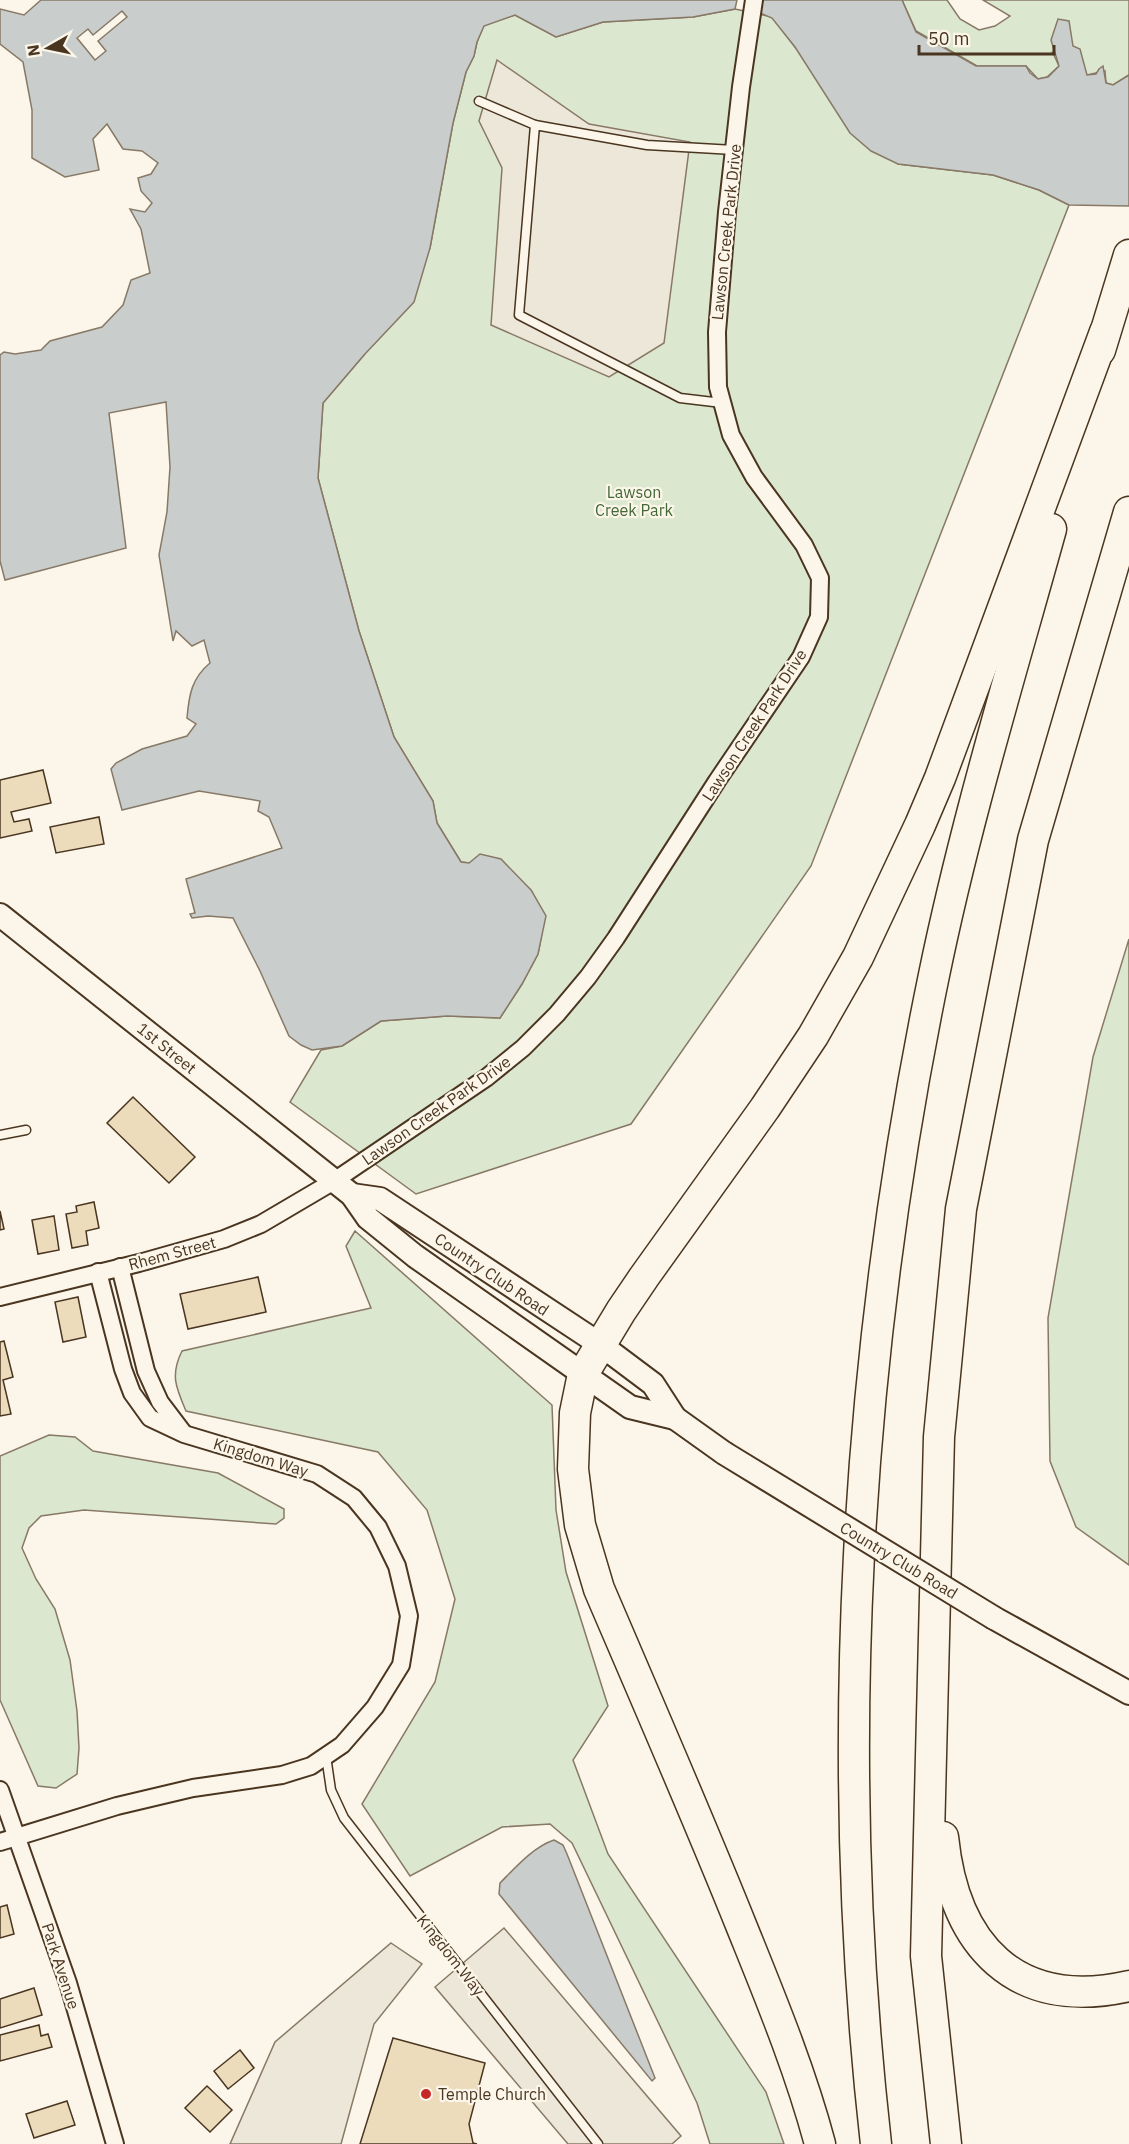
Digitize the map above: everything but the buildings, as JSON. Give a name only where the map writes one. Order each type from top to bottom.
[{"type":"highway","points":[[876,2144],[864,2017],[856,1866],[855,1665],[862,1492],[886,1262],[906,1122],[949,904],[985,761],[1105,332],[1126,265]]},
{"type":"highway","points":[[820,2144],[796,2066],[777,2015],[714,1859],[604,1600],[588,1556],[580,1525],[573,1468],[575,1413],[583,1374],[644,1277],[801,1054],[836,998],[858,957],[940,778],[1105,332]]},
{"type":"highway","points":[[946,2144],[926,1956],[939,1437],[962,1209],[1034,840],[1129,512]]},
{"type":"highway","points":[[939,1437],[942,1569],[938,1664],[938,1750],[945,1860],[953,1893],[965,1922],[982,1947],[1003,1967],[1027,1981],[1054,1989],[1083,1992],[1129,1986]]},
{"type":"main road","name":"1st Street","points":[[0,915],[333,1181]]},
{"type":"main road","name":"Country Club Road","points":[[333,1181],[352,1195],[368,1218],[415,1256],[630,1407],[675,1418]]},
{"type":"main road","name":"Country Club Road","points":[[352,1195],[380,1199],[601,1345],[653,1384],[675,1418],[724,1453],[994,1618],[1129,1693]]},
{"type":"street","name":"Lawson Creek Park Drive","points":[[333,1181],[486,1078],[523,1048],[557,1014],[616,938],[717,781],[801,657],[819,616],[820,578],[804,545],[754,477],[731,435],[718,387],[717,333],[734,150],[753,0]]},
{"type":"street","name":"Rhem Street","points":[[0,1297],[224,1239],[261,1224],[333,1181]]},
{"type":"street","points":[[120,1267],[146,1371],[160,1402],[184,1434]]},
{"type":"street","name":"Kingdom Way","points":[[0,1842],[128,1803],[193,1788],[282,1775],[311,1766],[342,1745],[375,1707],[401,1665],[409,1616],[397,1566],[378,1527],[354,1498],[317,1474],[184,1434],[150,1418],[132,1393],[123,1369],[98,1272]]},
{"type":"street","name":"Park Avenue","points":[[0,1790],[68,1983],[115,2144]]},
{"type":"lane","points":[[479,101],[535,125],[647,145],[734,150]]},
{"type":"lane","points":[[535,125],[519,315],[680,398],[722,403]]},
{"type":"lane","points":[[0,1136],[26,1130]]},
{"type":"lane","name":"Kingdom Way","points":[[326,1756],[331,1790],[344,1818],[598,2144]]},
{"type":"green space","points":[[902,0],[947,0],[960,19],[979,30],[995,26],[1010,16],[983,0],[1129,0],[1129,75],[1113,85],[1106,83],[1105,71],[1087,75],[1053,53],[1059,66],[1047,77],[1038,79],[1026,66],[977,66],[916,31]]},
{"type":"green space","name":"Lawson Creek Park","points":[[735,9],[772,17],[795,47],[898,164],[993,175],[1039,190],[1069,205],[811,866],[631,1124],[416,1194],[290,1102],[321,1050],[342,1046],[381,1021],[447,1016],[500,1018],[538,954],[545,916],[531,890],[469,863],[461,862],[437,823],[433,801],[394,737],[359,631],[318,478],[323,403],[364,355],[430,248],[453,123],[466,72],[484,25],[515,15],[556,37],[603,22],[693,17]]},
{"type":"green space","points":[[1129,939],[1129,1565],[1076,1527],[1050,1461],[1048,1318],[1093,1057]]},
{"type":"green space","points":[[355,1231],[552,1405],[556,1510],[566,1572],[608,1706],[573,1760],[608,1854],[766,2092],[784,2144],[710,2144],[697,2103],[572,1843],[550,1824],[502,1827],[410,1876],[362,1804],[435,1682],[455,1599],[427,1510],[378,1452],[186,1411],[177,1388],[175,1374],[182,1351],[371,1308],[346,1246]]},
{"type":"green space","points":[[49,1435],[75,1437],[93,1451],[218,1473],[284,1509],[284,1518],[276,1524],[84,1510],[41,1516],[29,1528],[22,1548],[36,1579],[55,1609],[70,1660],[77,1711],[79,1748],[77,1774],[56,1788],[38,1786],[0,1700],[0,1456]]},
{"type":"shaded area","points":[[41,0],[737,0],[735,9],[693,17],[603,22],[556,37],[515,15],[484,26],[466,72],[453,123],[430,248],[414,302],[323,403],[318,478],[359,631],[394,737],[433,801],[437,823],[461,862],[469,863],[480,854],[501,859],[531,890],[546,916],[538,954],[500,1018],[447,1016],[381,1021],[342,1046],[312,1050],[301,1045],[289,1036],[233,918],[208,916],[192,918],[190,914],[195,913],[186,879],[282,848],[269,817],[258,811],[260,801],[199,791],[122,810],[111,769],[116,763],[142,749],[187,736],[196,724],[187,718],[192,687],[210,663],[204,640],[192,646],[176,631],[173,641],[159,555],[167,512],[170,467],[166,402],[109,413],[126,548],[5,580],[0,561],[0,355],[4,352],[15,354],[41,350],[50,341],[102,327],[123,305],[131,280],[150,273],[141,229],[130,209],[145,212],[152,203],[141,191],[138,178],[151,174],[158,163],[142,151],[123,149],[107,124],[93,139],[99,170],[65,177],[32,158],[32,110],[23,62],[0,44],[0,9],[24,15]]},
{"type":"shaded area","points":[[760,0],[902,0],[916,32],[976,66],[1026,66],[1030,73],[1038,79],[1048,77],[1059,66],[1051,40],[1058,19],[1069,21],[1073,46],[1080,49],[1087,75],[1096,74],[1103,66],[1106,83],[1113,85],[1129,75],[1129,206],[1069,205],[1039,190],[993,175],[898,164],[871,151],[850,133],[795,47],[772,18],[758,12]]},
{"type":"shaded area","points":[[497,60],[589,124],[690,142],[664,343],[609,377],[491,325],[502,168],[479,121]]},
{"type":"shaded area","points":[[554,1840],[563,1845],[567,1854],[655,2078],[652,2081],[499,1894],[500,1883],[518,1865],[546,1843]]},
{"type":"shaded area","points":[[504,1928],[681,2136],[672,2144],[568,2144],[435,1987]]},
{"type":"shaded area","points":[[391,1943],[422,1964],[374,2024],[341,2144],[230,2144],[275,2042]]},
{"type":"pier","points":[[122,11],[127,17],[98,41],[106,51],[95,60],[77,38],[88,29],[93,35]]},
{"type":"place","name":"Temple Church","points":[[426,2094]]}]
